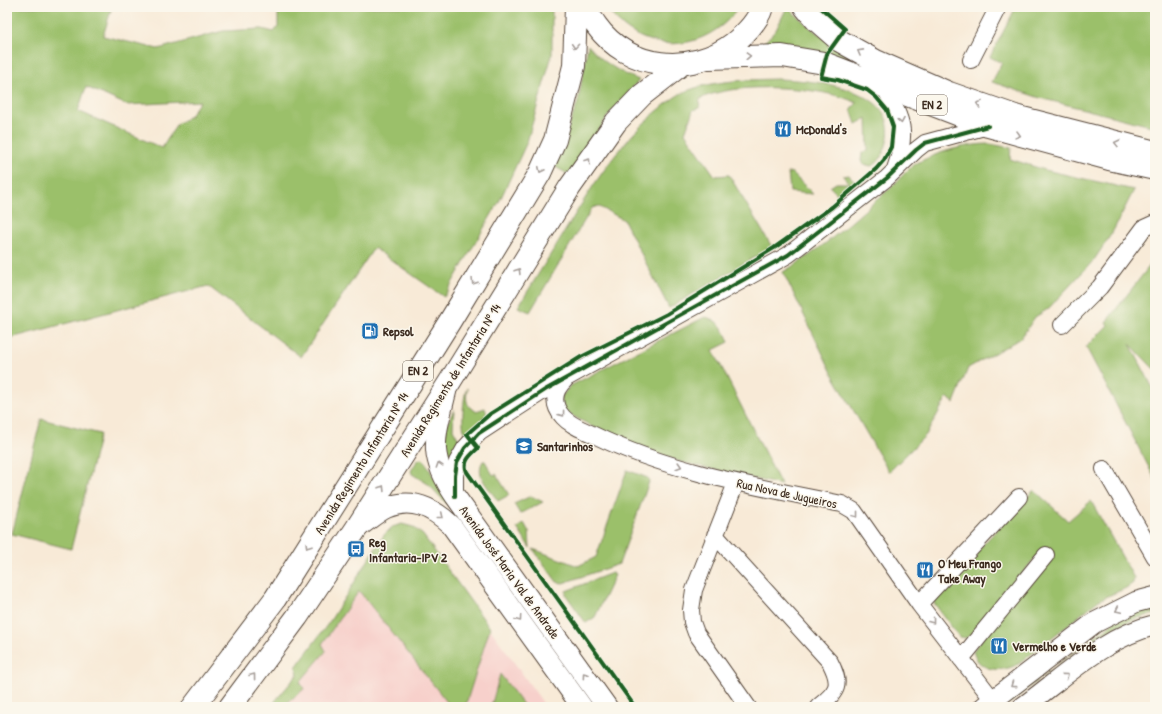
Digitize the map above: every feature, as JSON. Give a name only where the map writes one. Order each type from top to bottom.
[{"type":"main road","name":"Avenida Regimento Infantaria Nº 14","points":[[193,707],[275,599],[446,328],[540,173],[555,140],[574,66],[576,7]]},
{"type":"main road","name":"EN 2","points":[[584,7],[604,37],[631,55],[662,64],[682,64],[709,58],[762,56],[801,58],[829,64],[884,87],[988,126],[1109,159],[1155,169]]},
{"type":"main road","name":"EN 2","points":[[709,58],[721,52],[745,34],[762,7]]},
{"type":"main road","name":"EN 2","points":[[805,7],[816,20],[840,41],[876,61],[949,93],[1025,119],[1155,152]]},
{"type":"main road","name":"Avenida Regimento de Infantaria Nº 14","points":[[230,707],[297,617],[356,529],[449,383],[570,187],[616,122],[646,91],[682,64]]},
{"type":"street","points":[[971,60],[998,7]]},
{"type":"street","points":[[884,87],[901,118],[902,143],[893,173]]},
{"type":"street","points":[[455,496],[457,462],[465,448],[479,433],[545,390],[788,255],[893,173],[916,150],[925,144],[988,126]]},
{"type":"street","points":[[1062,325],[1100,287],[1144,228],[1155,223]]},
{"type":"street","name":"Rua Nova de Jugueiros","points":[[565,380],[557,387],[555,394],[558,409],[572,424],[617,445],[674,465],[736,483],[842,504],[854,511],[919,604],[961,659],[989,704]]},
{"type":"street","name":"Avenida José Maria Val de Andrade","points":[[449,383],[435,444],[439,468],[455,496],[607,707]]},
{"type":"street","points":[[1104,469],[1155,556]]},
{"type":"street","points":[[736,483],[694,590],[691,610],[692,622],[696,633],[748,707]]},
{"type":"street","points":[[919,604],[1019,497]]},
{"type":"street","name":"Avenida José Maria Val de Andrade","points":[[356,529],[385,508],[398,505],[420,505],[430,508],[440,515],[451,525],[582,707]]},
{"type":"street","points":[[715,535],[830,662],[838,676],[836,689],[829,698],[818,707]]},
{"type":"street","points":[[961,659],[1046,555]]},
{"type":"street","points":[[989,704],[1094,623],[1136,602],[1155,597]]},
{"type":"street","points":[[1023,707],[1104,648],[1131,632],[1155,625]]},
{"type":"shaded area","points":[[402,524],[413,527],[423,535],[546,707],[270,707],[298,674],[296,667],[330,621],[384,535],[392,527]]},
{"type":"green space","points":[[7,7],[112,7],[103,36],[158,49],[223,31],[262,29],[274,32],[278,27],[278,7],[552,7],[552,55],[527,142],[500,200],[444,297],[374,248],[301,357],[208,286],[7,339]],"holes":[[[86,87],[127,105],[200,101],[190,116],[177,124],[162,148],[78,111]]]},
{"type":"green space","points":[[606,7],[739,7],[725,23],[709,34],[691,41],[672,44],[654,42],[636,35],[620,23]]},
{"type":"green space","points":[[787,7],[812,29],[854,61],[825,53],[761,46],[776,30]]},
{"type":"green space","points":[[1016,7],[1155,7],[1155,127],[1040,98],[992,82],[1002,63],[990,57]]},
{"type":"green space","points":[[588,45],[599,57],[611,66],[639,80],[607,117],[571,176],[554,166],[578,102]]},
{"type":"green space","points":[[777,79],[831,85],[850,90],[868,98],[881,109],[888,124],[887,142],[877,163],[871,166],[864,164],[861,161],[862,153],[868,150],[867,118],[856,124],[851,109],[857,103],[842,97],[802,90],[755,88],[715,93],[700,99],[699,108],[693,110],[685,133],[715,176],[729,175],[772,247],[669,308],[624,220],[598,206],[592,208],[530,312],[518,307],[607,166],[629,138],[655,113],[676,96],[695,88],[730,81]]},
{"type":"green space","points":[[990,144],[1011,148],[1010,159],[1045,170],[1134,190],[1112,233],[1094,260],[1048,309],[1035,317],[1021,338],[968,368],[954,403],[947,397],[926,435],[889,472],[833,375],[783,272],[811,254],[837,234],[919,162],[954,149],[972,145]]},
{"type":"green space","points":[[788,172],[792,173],[813,194],[790,192]]},
{"type":"green space","points":[[849,175],[855,181],[838,195],[830,187],[836,183],[849,183],[843,176]]},
{"type":"green space","points":[[1155,259],[1155,370],[1130,344],[1155,392],[1155,479],[1086,347],[1108,325],[1106,322]]},
{"type":"green space","points":[[705,317],[714,320],[723,329],[727,337],[729,342],[713,350],[781,485],[681,462],[613,438],[564,411],[561,397],[570,386]]},
{"type":"green space","points":[[467,388],[468,405],[476,411],[485,408],[487,415],[465,435],[463,412],[464,398]]},
{"type":"green space","points":[[454,409],[453,429],[459,440],[448,461],[443,446],[447,425]]},
{"type":"green space","points":[[41,419],[100,434],[71,549],[12,534]]},
{"type":"green space","points":[[421,459],[424,460],[453,510],[428,484],[412,474],[411,471],[417,461]]},
{"type":"green space","points":[[483,461],[485,461],[493,475],[496,474],[509,495],[498,501],[487,487],[480,471]]},
{"type":"green space","points":[[627,470],[648,478],[649,482],[619,564],[563,583],[557,582],[533,549],[578,566],[596,557]]},
{"type":"green space","points":[[1034,490],[1068,521],[1091,501],[1134,578],[1133,583],[1126,588],[1099,600],[1020,663],[1007,668],[992,669],[980,664],[973,651],[1047,547],[1035,558],[972,634],[966,638],[959,637],[934,603],[933,598]]},
{"type":"green space","points":[[531,496],[543,502],[520,514],[514,504]]},
{"type":"green space","points":[[524,523],[529,532],[530,548],[517,528]]},
{"type":"green space","points":[[402,524],[413,527],[423,535],[490,628],[465,707],[451,707],[359,591],[322,644],[326,651],[300,682],[304,689],[282,707],[270,707],[298,674],[296,667],[330,621],[384,535],[392,527]]},
{"type":"green space","points":[[612,573],[615,575],[595,617],[586,623],[566,595],[566,591]]},
{"type":"green space","points":[[1155,606],[1155,614],[1136,619],[1116,627],[1096,638],[1056,666],[1004,707],[1001,707],[1114,622],[1125,616]]},
{"type":"green space","points":[[500,674],[525,707],[491,707]]},
{"type":"cycle path","points":[[635,707],[467,472],[466,461],[478,448],[467,434],[490,414],[581,357],[667,314],[774,248],[832,207],[876,169],[884,160],[891,147],[893,127],[887,110],[876,97],[867,90],[838,80],[821,77],[827,54],[845,29],[820,7]]},
{"type":"cycle path","points":[[455,496],[457,462],[465,448],[479,433],[545,390],[788,255],[887,178],[925,143],[988,126]]},
{"type":"place","name":"McDonald's","points":[[783,129]]},
{"type":"place","name":"Repsol","points":[[370,331]]},
{"type":"place","name":"Santarinhos","points":[[524,446]]},
{"type":"place","name":"Reg Infantaria-IPV 2","points":[[356,549]]},
{"type":"place","name":"O Meu Frango Take Away","points":[[925,570]]},
{"type":"place","name":"Vermelho e Verde","points":[[999,646]]}]
